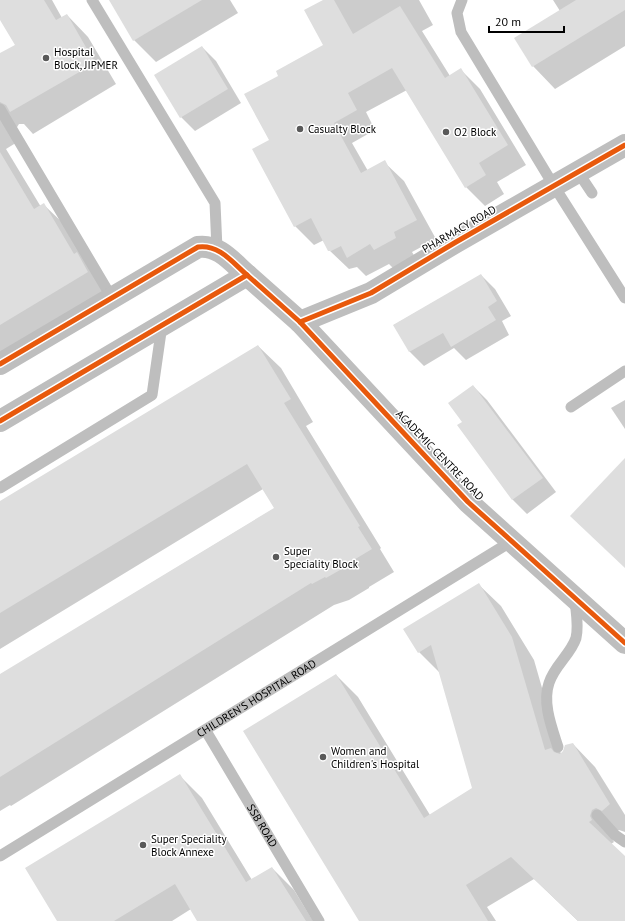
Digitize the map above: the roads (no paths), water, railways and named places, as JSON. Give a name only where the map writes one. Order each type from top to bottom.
[{"type":"street","name":"PHARMACY ROAD","points":[[300,322],[371,293],[625,145]]},
{"type":"street","points":[[0,364],[198,247],[204,246],[217,249]]},
{"type":"street","name":"ACADEMIC CENTRE ROAD","points":[[217,249],[300,322],[468,502],[625,643]]},
{"type":"street","points":[[0,421],[247,275]]},
{"type":"lane","points":[[92,0],[215,204],[217,249]]},
{"type":"lane","points":[[462,0],[457,13],[461,32],[554,186],[625,298]]},
{"type":"lane","points":[[0,109],[112,298]]},
{"type":"lane","points":[[578,172],[592,193]]},
{"type":"lane","points":[[0,488],[152,395],[162,325]]},
{"type":"lane","points":[[571,407],[625,371]]},
{"type":"lane","name":"CHILDREN'S HOSPITAL ROAD","points":[[0,856],[512,541]]},
{"type":"lane","points":[[558,747],[550,717],[547,693],[553,674],[576,639],[577,625],[575,598]]},
{"type":"lane","name":"SSB ROAD","points":[[206,730],[319,921]]},
{"type":"lane","points":[[598,815],[615,835],[625,842]]},
{"type":"place","name":"Hospital Block, JIPMER","points":[[46,58]]},
{"type":"place","name":"Casualty Block","points":[[300,129]]},
{"type":"place","name":"O2 Block","points":[[446,132]]},
{"type":"place","name":"Super Speciality Block","points":[[276,557]]},
{"type":"place","name":"Women and Children's Hospital","points":[[323,757]]},
{"type":"place","name":"Super Speciality Block Annexe","points":[[143,845]]}]
